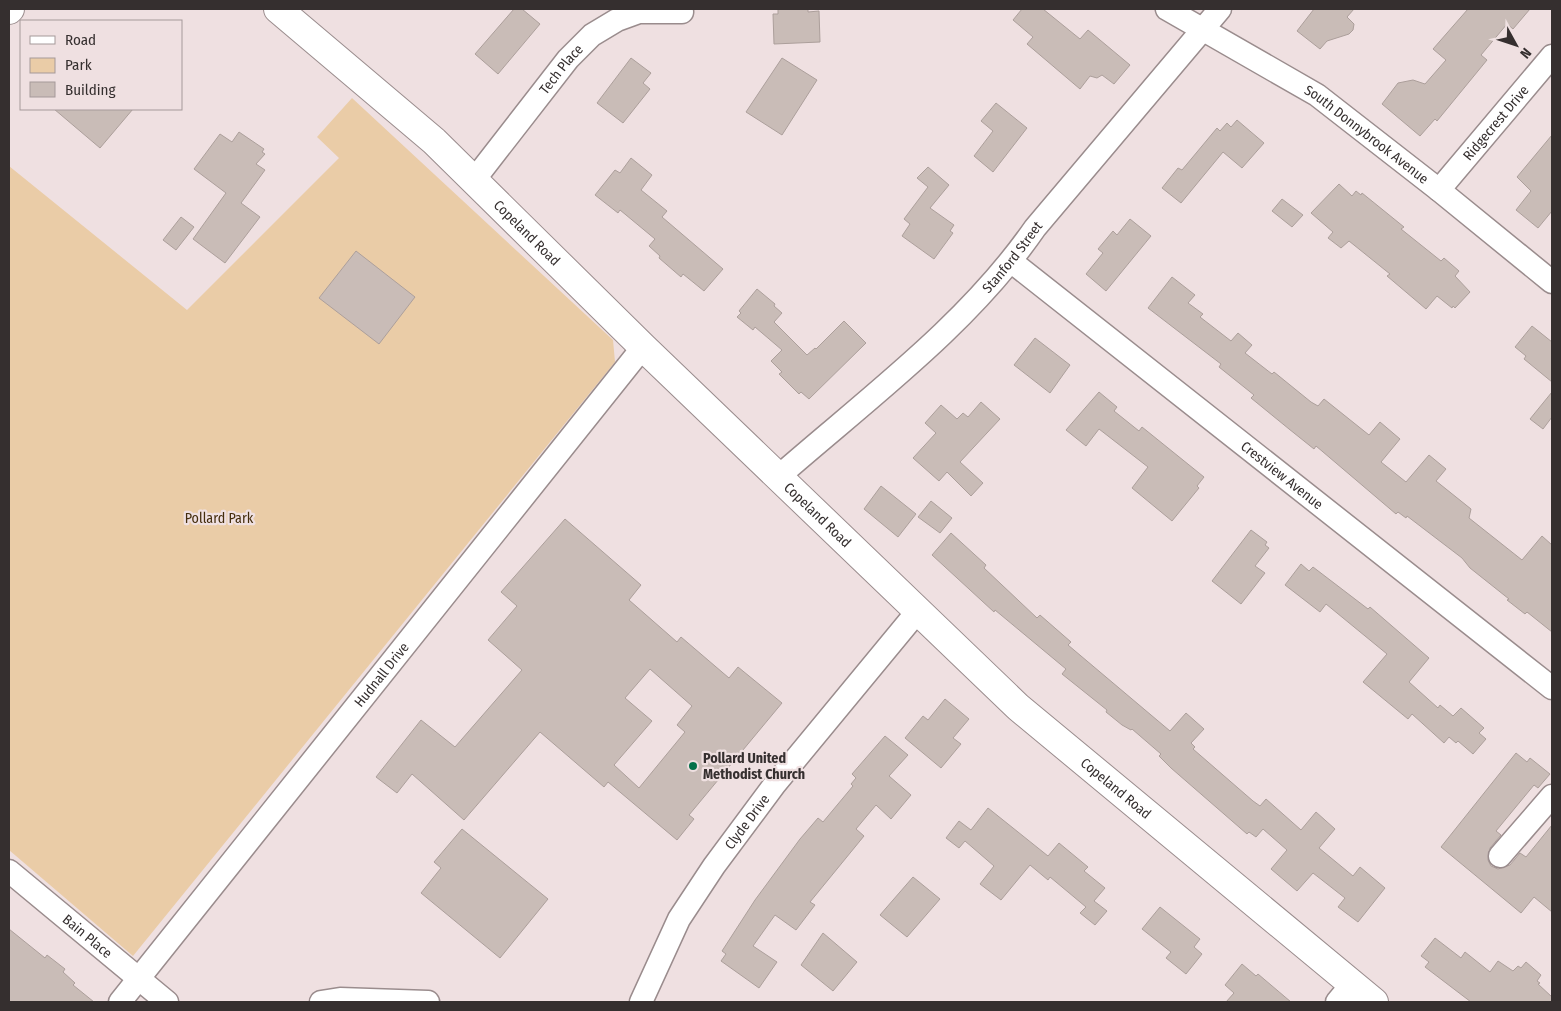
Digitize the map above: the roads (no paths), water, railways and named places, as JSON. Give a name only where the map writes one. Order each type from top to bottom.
[{"type":"street","name":"Copeland Road","points":[[278,9],[401,112],[474,180],[643,347],[917,612],[1037,724],[1344,993],[1374,1002]]},
{"type":"street","name":"South Donnybrook Avenue","points":[[1167,9],[1261,61],[1317,95],[1439,190],[1552,282]]},
{"type":"street","name":"Stanford Street","points":[[778,477],[952,326],[1012,262],[1035,228],[1220,9]]},
{"type":"street","name":"Tech Place","points":[[474,180],[568,59],[592,35],[617,20],[639,12],[682,12]]},
{"type":"street","name":"Ridgecrest Drive","points":[[1439,190],[1552,56]]},
{"type":"street","name":"Crestview Avenue","points":[[1012,262],[1552,688]]},
{"type":"street","name":"Hudnall Drive","points":[[120,1002],[643,347]]},
{"type":"street","name":"Clyde Drive","points":[[641,1002],[679,919],[714,866],[775,784],[917,612]]},
{"type":"street","points":[[1500,856],[1552,796]]},
{"type":"street","name":"Bain Place","points":[[9,870],[167,1002]]},
{"type":"street","points":[[321,1002],[340,999],[428,1002]]},
{"type":"place","name":"Pollard United Methodist Church","points":[[693,766]]},
{"type":"park label","name":"Pollard Park","points":[[219,518]]}]
